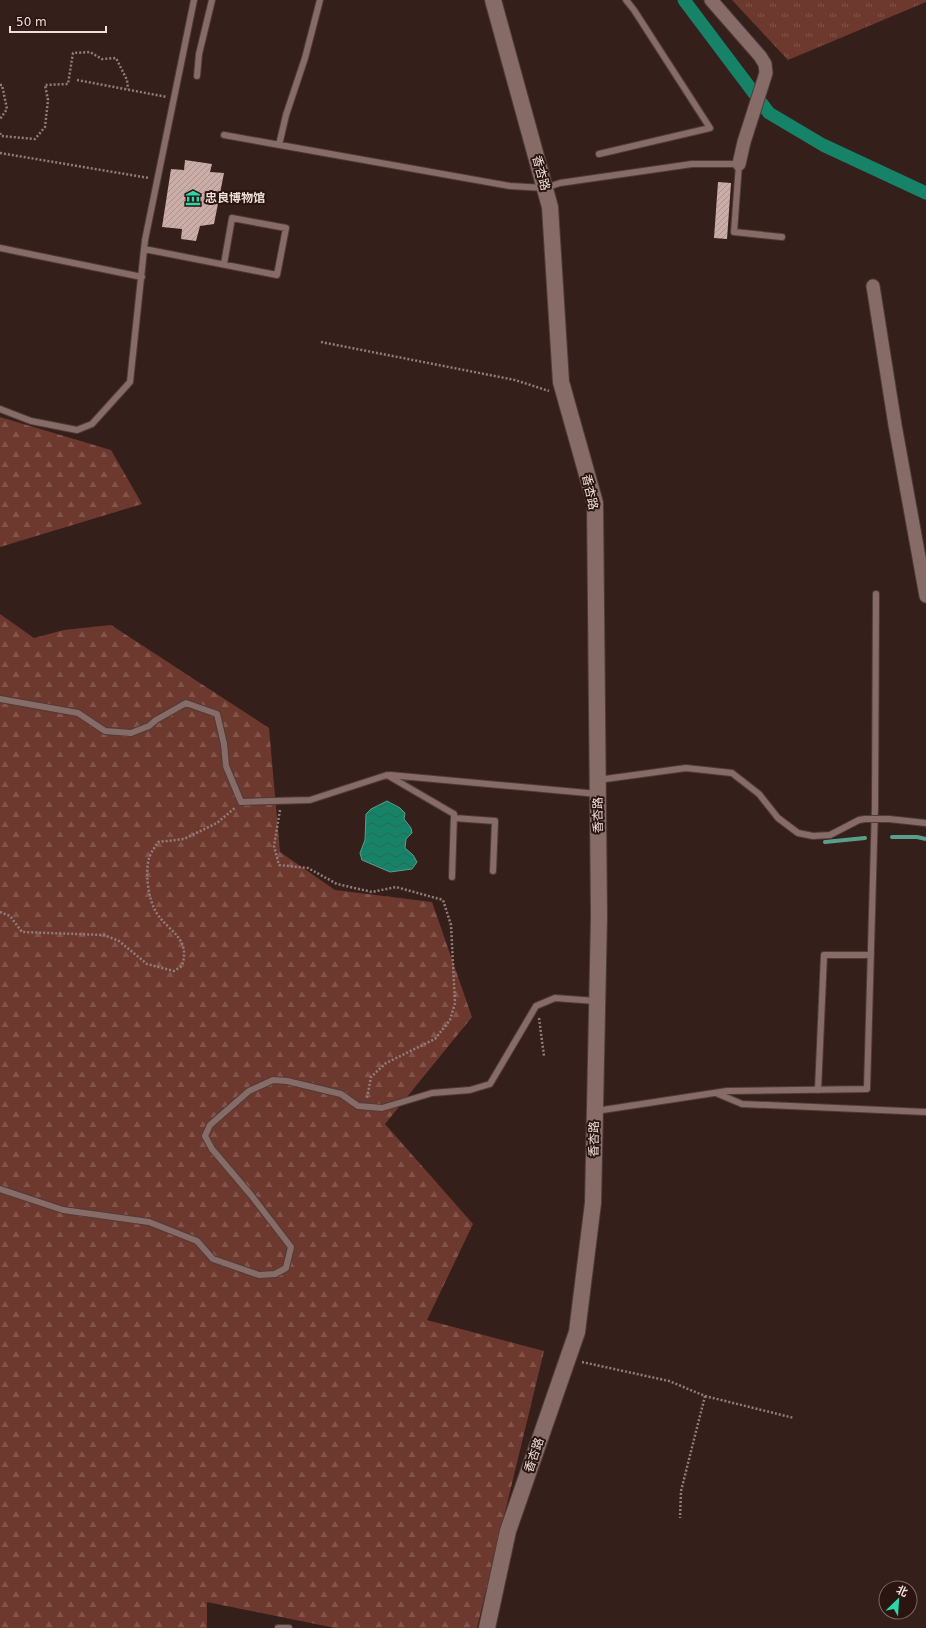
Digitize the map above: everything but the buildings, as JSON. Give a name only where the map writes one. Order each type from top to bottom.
[{"type":"street","name":"香杏路","points":[[487,1628],[508,1530],[576,1332],[593,1203],[599,916],[595,503],[561,382],[550,207],[493,0]]},
{"type":"street","points":[[711,0],[760,56],[765,64],[766,73],[762,89],[744,142],[739,164]]},
{"type":"street","points":[[873,286],[926,596]]},
{"type":"lane","points":[[0,409],[31,421],[77,430],[92,424],[130,382],[144,249],[194,0]]},
{"type":"lane","points":[[197,76],[199,54],[212,0]]},
{"type":"lane","points":[[279,145],[286,115],[305,58],[320,0]]},
{"type":"lane","points":[[599,154],[710,128],[634,10],[626,0]]},
{"type":"lane","points":[[224,136],[510,186],[545,188],[560,182],[692,164],[739,164],[734,232],[782,237]]},
{"type":"lane","points":[[144,249],[277,275],[286,228],[232,218],[224,264]]},
{"type":"lane","points":[[0,248],[142,277]]},
{"type":"lane","points":[[595,1111],[727,1091],[867,1089],[875,807],[876,594]]},
{"type":"lane","points":[[0,699],[78,713],[105,731],[131,733],[150,726],[156,720],[186,703],[217,714],[224,744],[226,766],[241,802],[310,800],[387,775],[598,787],[686,768],[732,773],[759,794],[778,818],[798,833],[813,836],[830,835],[859,820],[865,819],[889,819],[926,823]]},
{"type":"lane","points":[[387,775],[454,814],[452,877]]},
{"type":"lane","points":[[454,818],[496,820],[493,871]]},
{"type":"lane","points":[[818,1090],[824,955],[871,955]]},
{"type":"lane","points":[[0,1190],[63,1210],[149,1222],[197,1241],[213,1259],[259,1275],[275,1274],[286,1268],[291,1247],[251,1194],[212,1149],[205,1136],[210,1125],[249,1090],[273,1080],[287,1081],[341,1094],[358,1106],[382,1108],[432,1093],[470,1090],[490,1084],[536,1006],[555,998],[597,1001]]},
{"type":"lane","points":[[716,1093],[742,1104],[926,1112]]},
{"type":"lane","points":[[278,1628],[290,1628]]},
{"type":"path","points":[[0,133],[2,136],[35,139],[45,127],[48,100],[45,85],[68,84],[73,53],[90,52],[102,59],[116,58],[127,80],[128,89]]},
{"type":"path","points":[[77,80],[174,98]]},
{"type":"path","points":[[0,85],[2,85],[8,109],[0,119]]},
{"type":"path","points":[[0,153],[158,180]]},
{"type":"path","points":[[321,342],[515,380],[565,396]]},
{"type":"path","points":[[282,801],[274,846],[279,865],[308,868],[337,884],[372,892],[396,887],[443,900],[451,925],[455,1003],[450,1020],[435,1039],[386,1063],[371,1077],[366,1106]]},
{"type":"path","points":[[0,912],[10,916],[22,932],[104,935],[119,941],[147,964],[174,971],[182,966],[185,958],[182,941],[156,912],[148,888],[149,858],[158,842],[184,839],[217,823],[241,802]]},
{"type":"path","points":[[536,1006],[544,1056]]},
{"type":"path","points":[[567,1358],[669,1381],[706,1396],[794,1418]]},
{"type":"path","points":[[680,1518],[681,1491],[706,1396]]},
{"type":"green space","points":[[732,0],[926,0],[926,2],[788,60]]},
{"type":"green space","points":[[0,417],[111,450],[142,504],[0,547]]},
{"type":"green space","points":[[0,614],[34,638],[64,630],[111,625],[269,728],[280,852],[335,890],[432,902],[472,1017],[385,1124],[473,1224],[427,1320],[544,1351],[477,1628],[335,1628],[207,1602],[207,1628],[0,1628]]},
{"type":"water","points":[[387,801],[400,808],[405,813],[404,819],[411,828],[412,833],[406,839],[405,848],[413,855],[417,862],[412,869],[390,872],[362,860],[360,853],[365,840],[366,814],[371,809]]},
{"type":"waterway","points":[[684,0],[769,113],[823,145],[926,193]]},
{"type":"waterway","points":[[892,837],[917,837],[926,839]]},
{"type":"waterway","points":[[825,842],[865,838]]},
{"type":"place","name":"忠良博物馆","points":[[193,198]]}]
